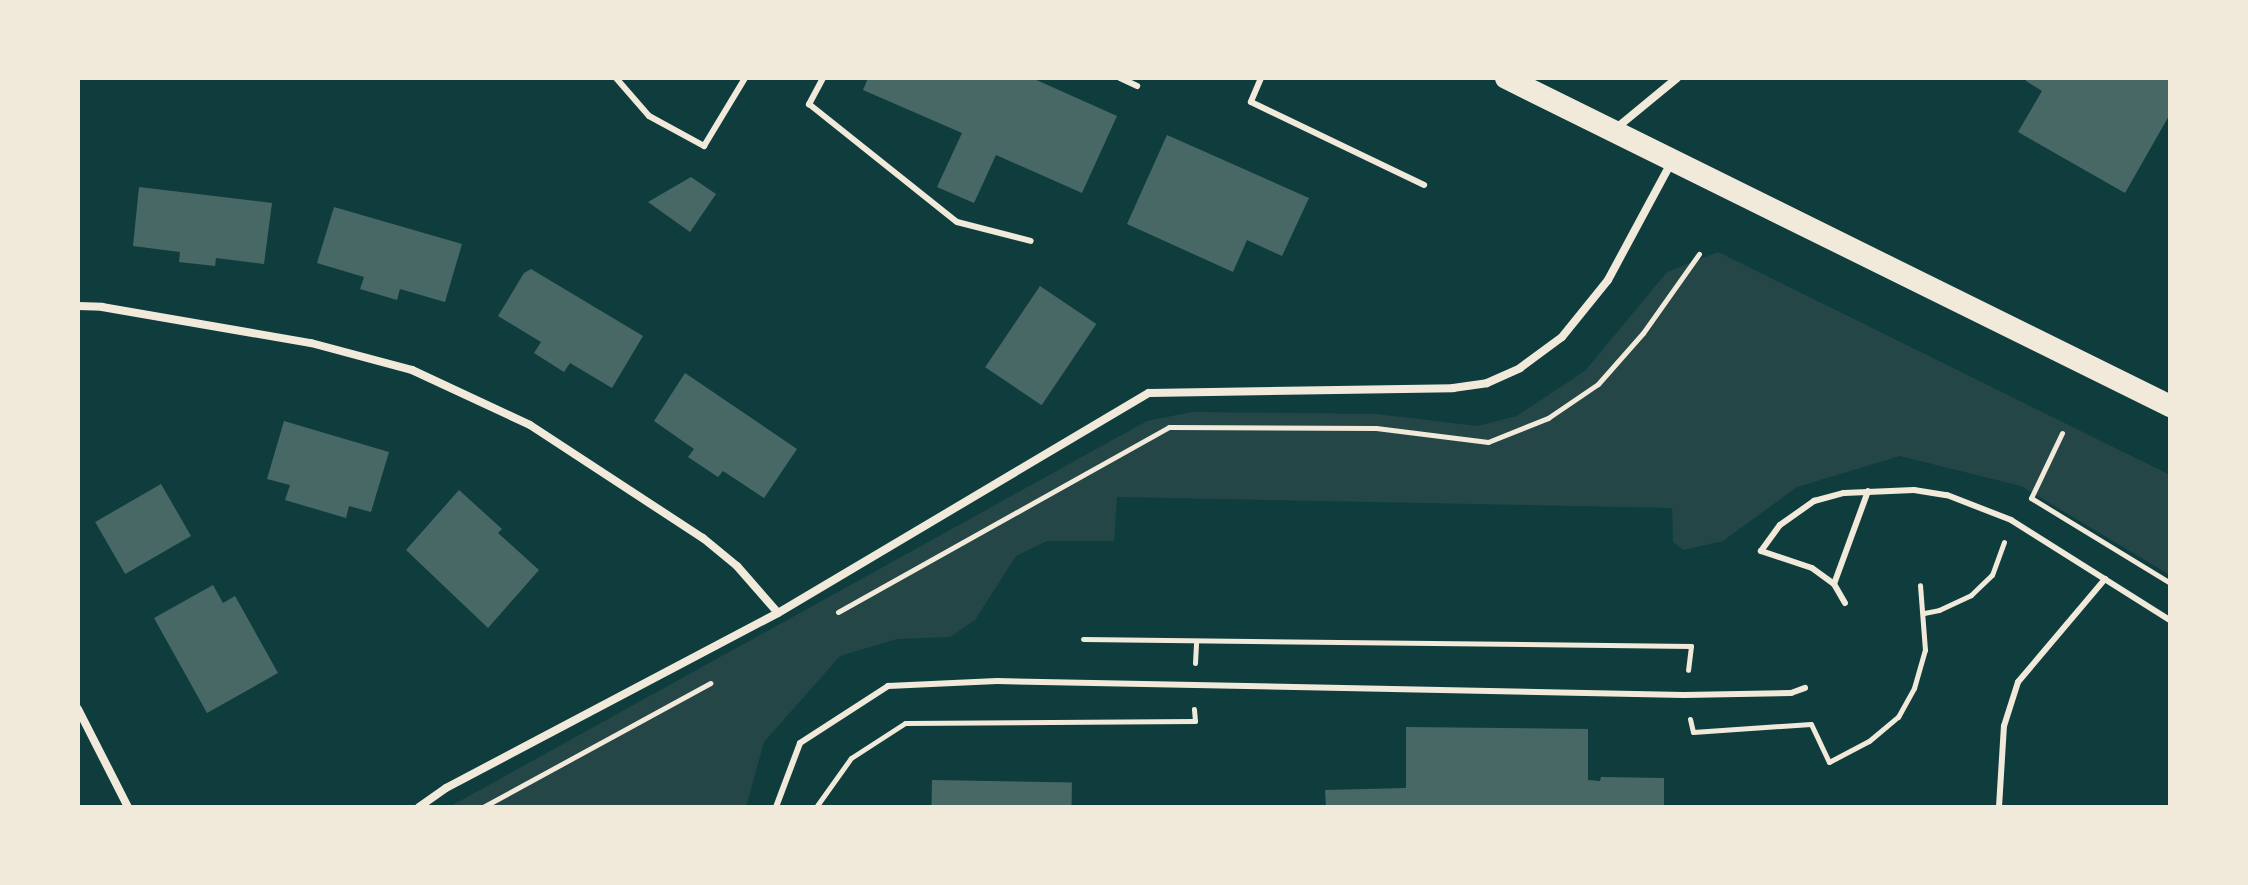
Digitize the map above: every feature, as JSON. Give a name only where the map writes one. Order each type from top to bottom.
[{"type":"highway","points":[[1506,78],[2170,406]]},
{"type":"street","points":[[1613,130],[1677,78]]},
{"type":"street","points":[[419,807],[446,788],[778,613],[1149,393],[1453,388],[1487,383],[1520,368],[1562,337],[1608,280],[1673,160]]},
{"type":"street","points":[[78,306],[311,343],[412,370],[530,425],[703,538],[737,566],[778,613]]},
{"type":"street","points":[[78,709],[128,807]]},
{"type":"lane","points":[[616,78],[649,116],[704,146],[745,78]]},
{"type":"lane","points":[[823,78],[809,104],[957,222],[1031,241]]},
{"type":"lane","points":[[1120,78],[1137,86]]},
{"type":"lane","points":[[1261,78],[1251,102],[1424,185]]},
{"type":"lane","points":[[1845,603],[1834,584],[1812,568],[1761,551],[1780,525],[1814,501],[1868,491],[1914,490],[1947,495],[2011,520],[2170,620]]},
{"type":"lane","points":[[1834,584],[1868,491]]},
{"type":"lane","points":[[1999,807],[2004,726],[2018,682],[2105,579]]},
{"type":"lane","points":[[776,807],[800,743],[888,686],[997,681],[1684,695],[1791,693],[1805,688]]},
{"type":"path","points":[[825,620],[1169,427],[1376,428],[1488,442],[1548,418],[1598,384],[1643,333],[1699,254]]},
{"type":"path","points":[[1924,613],[1939,610],[1971,595],[1992,575],[2011,520],[2031,498],[2062,433]]},
{"type":"path","points":[[2031,498],[2170,583]]},
{"type":"path","points":[[816,807],[851,758],[905,723],[1195,721],[1196,640]]},
{"type":"path","points":[[483,807],[715,680]]},
{"type":"shaded area","points":[[1718,252],[2170,475],[2170,575],[2021,486],[1900,456],[1797,487],[1723,541],[1683,550],[1673,542],[1672,508],[1117,497],[1114,541],[1047,541],[1016,556],[975,620],[950,637],[897,639],[840,656],[764,742],[746,807],[449,807],[1147,421],[1192,412],[1376,414],[1477,426],[1517,416],[1585,371],[1667,272]]},
{"type":"building","points":[[868,78],[1032,78],[1117,116],[1082,193],[996,155],[974,203],[937,187],[962,133],[863,90]]},
{"type":"building","points":[[2027,78],[2170,78],[2170,114],[2125,193],[2018,132],[2042,91],[2026,81]]},
{"type":"building","points":[[1167,135],[1309,198],[1282,256],[1247,240],[1233,272],[1127,224]]},
{"type":"building","points":[[691,177],[716,194],[690,232],[648,202]]},
{"type":"building","points":[[139,187],[272,203],[264,264],[216,258],[215,266],[179,262],[180,252],[133,246]]},
{"type":"building","points":[[334,207],[462,244],[445,302],[400,289],[397,300],[360,289],[364,277],[317,263]]},
{"type":"building","points":[[531,269],[643,336],[612,388],[570,363],[564,372],[534,353],[541,342],[498,316],[524,273]]},
{"type":"building","points":[[1040,286],[1096,324],[1042,405],[985,367]]},
{"type":"building","points":[[685,373],[797,449],[764,498],[723,471],[718,477],[688,457],[694,449],[654,421]]},
{"type":"building","points":[[284,421],[389,452],[371,512],[349,506],[346,518],[285,500],[290,485],[267,479]]},
{"type":"building","points":[[161,484],[191,536],[125,574],[95,522]]},
{"type":"building","points":[[459,490],[502,529],[498,533],[539,570],[488,628],[406,550]]},
{"type":"building","points":[[213,585],[223,603],[235,596],[278,673],[207,713],[154,618]]},
{"type":"building","points":[[1406,727],[1588,729],[1588,780],[1600,781],[1601,777],[1664,778],[1664,807],[1326,807],[1325,790],[1406,788]]},
{"type":"building","points":[[932,780],[1072,782],[1072,807],[932,807]]}]
